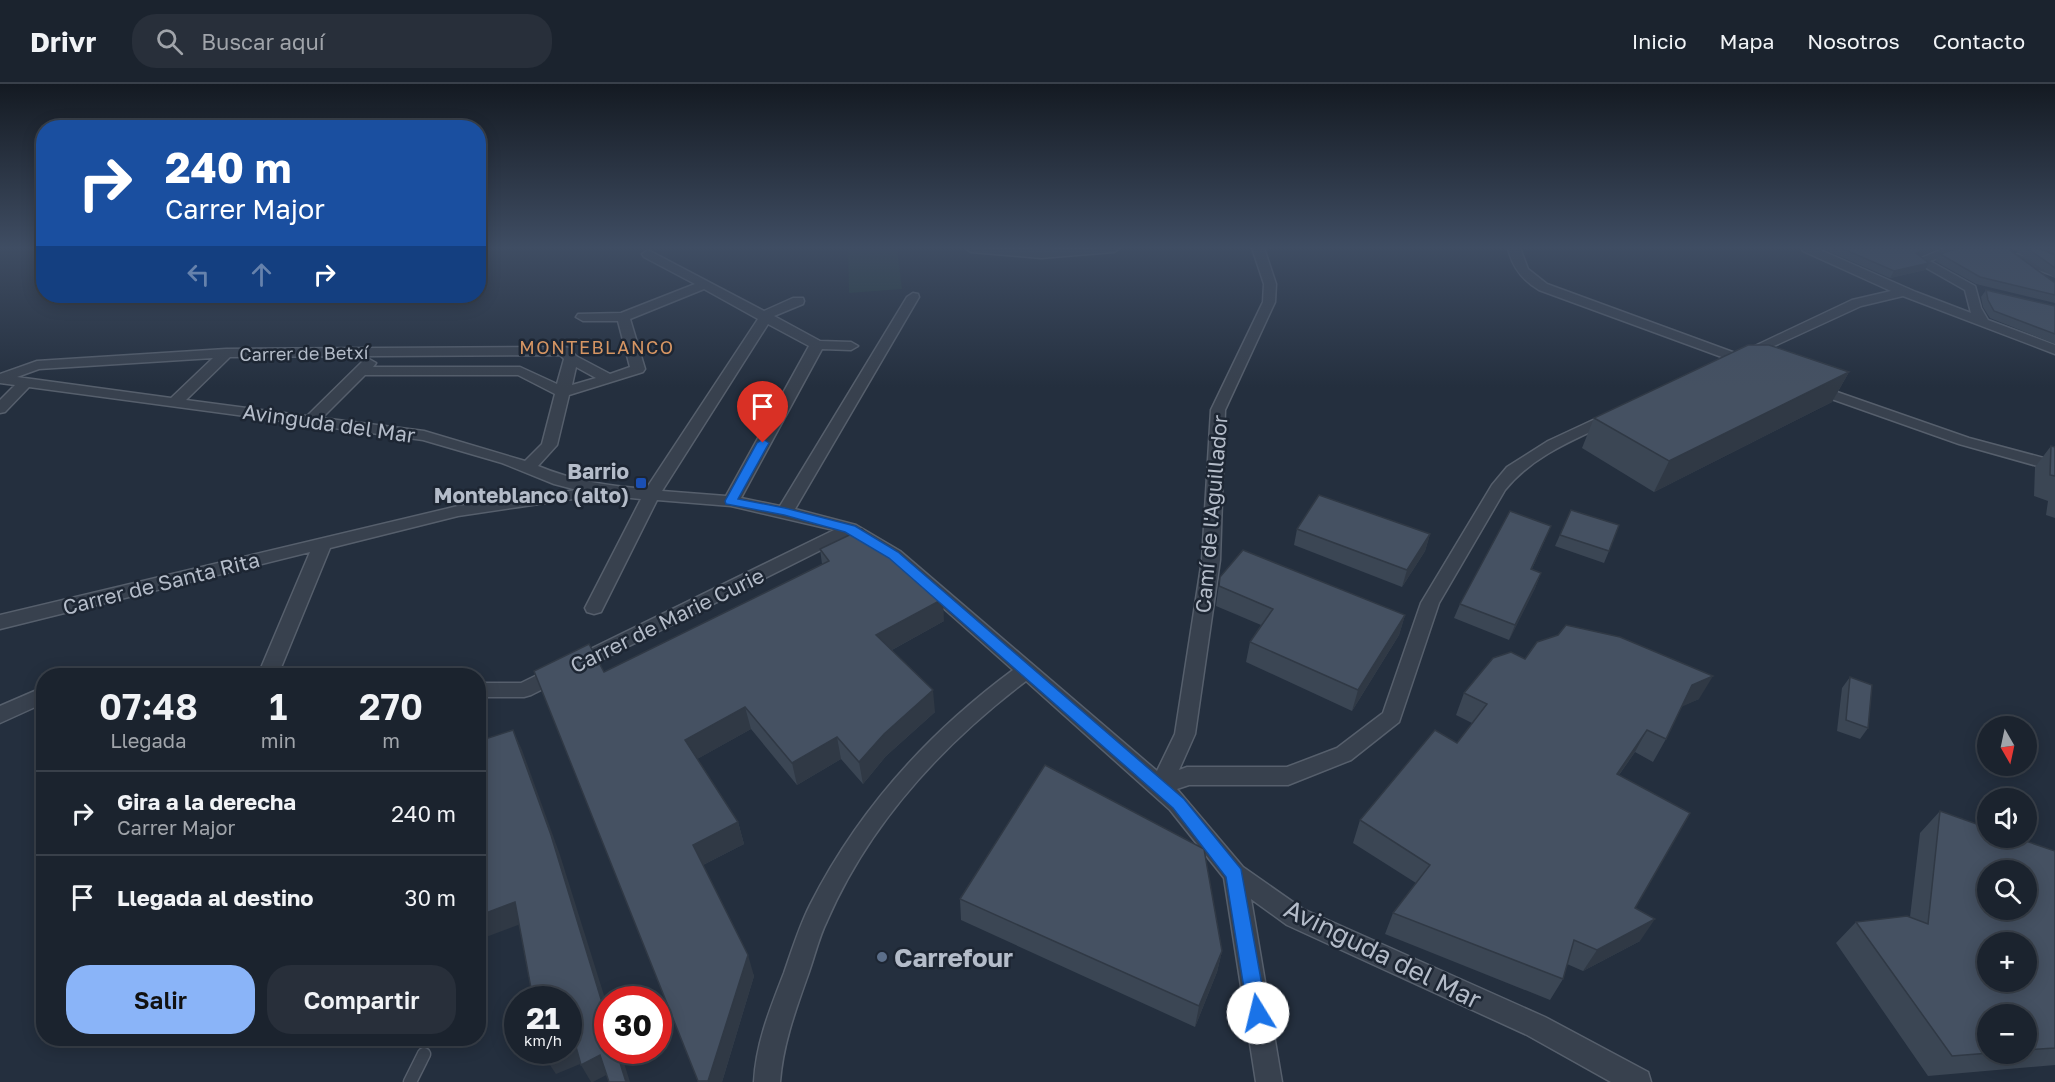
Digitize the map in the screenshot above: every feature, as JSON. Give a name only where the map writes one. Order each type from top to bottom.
[{"type":"street","points":[[583,317],[622,317],[679,295]]},
{"type":"street","points":[[722,295],[817,345],[851,346]]},
{"type":"street","name":"Camí de l'Aguillador","points":[[1160,787],[1185,734],[1210,560],[1218,410],[1269,302],[1269,295]]},
{"type":"street","points":[[1564,295],[1676,334],[1763,369]]},
{"type":"street","points":[[1715,368],[1857,303],[1892,295]]},
{"type":"street","points":[[1910,295],[2055,350]]},
{"type":"street","points":[[1975,295],[1974,308],[1983,323]]},
{"type":"street","points":[[785,512],[913,297]]},
{"type":"street","points":[[594,608],[651,495],[764,317],[798,301]]},
{"type":"street","points":[[563,392],[638,369],[622,317]]},
{"type":"street","points":[[731,501],[817,345]]},
{"type":"street","points":[[450,351],[467,371]]},
{"type":"street","name":"Carrer de Betxí","points":[[175,402],[226,352],[564,351],[571,359],[609,379]]},
{"type":"street","name":"Avinguda del Mar","points":[[0,378],[37,364],[226,352]]},
{"type":"street","name":"Carrer de Betxí","points":[[310,421],[381,352]]},
{"type":"street","points":[[528,468],[549,445],[571,359]]},
{"type":"street","name":"Carrer de Betxí","points":[[361,371],[520,371],[563,392]]},
{"type":"street","name":"Avinguda del Mar","points":[[0,378],[424,436],[508,460],[560,481],[602,491],[731,501],[850,529],[894,555],[1160,787],[1178,804],[1235,874],[1295,917],[1536,1026],[1638,1082]]},
{"type":"street","points":[[0,409],[26,382]]},
{"type":"street","points":[[1804,384],[1964,441],[2055,466]]},
{"type":"street","points":[[1160,787],[1187,776],[1288,776],[1344,754],[1392,717],[1430,603],[1498,488],[1513,470],[1553,444],[1629,408]]},
{"type":"street","name":"Carrer de Santa Rita","points":[[0,622],[458,511],[602,491]]},
{"type":"street","name":"Carrer de Marie Curie","points":[[486,690],[524,690],[850,529]]},
{"type":"street","points":[[271,668],[323,543]]},
{"type":"street","points":[[755,1082],[767,1070],[777,1023],[817,914],[868,826],[927,753],[992,695],[1026,671]]},
{"type":"street","points":[[0,715],[36,698]]},
{"type":"street","name":"Avinguda del Mar","points":[[1235,874],[1269,1082]]},
{"type":"lane","points":[[410,1082],[424,1054]]},
{"type":"building","points":[[1987,295],[2006,295],[2055,306],[2055,334],[1994,311]]},
{"type":"building","points":[[1748,345],[1769,345],[1849,372],[1669,461],[1594,418]]},
{"type":"building","points":[[2051,446],[2055,447],[2055,476],[2050,475]]},
{"type":"building","points":[[1319,495],[1430,534],[1407,570],[1297,529]]},
{"type":"building","points":[[1571,510],[1619,525],[1609,551],[1560,535]]},
{"type":"building","points":[[1510,511],[1551,526],[1531,569],[1541,573],[1515,625],[1460,604]]},
{"type":"building","points":[[862,529],[943,599],[876,635],[933,690],[884,734],[859,762],[837,737],[792,763],[745,707],[685,740],[738,822],[693,845],[748,955],[708,1081],[698,1081],[672,1016],[672,986],[660,986],[534,671],[589,644],[604,672],[829,561],[820,549]]},
{"type":"building","points":[[1243,550],[1405,615],[1358,690],[1250,642],[1273,609],[1219,586],[1220,577]]},
{"type":"building","points":[[1566,625],[1620,637],[1713,676],[1692,685],[1666,739],[1647,730],[1617,774],[1690,813],[1635,908],[1655,919],[1597,950],[1574,940],[1563,979],[1393,913],[1430,865],[1360,820],[1435,730],[1457,743],[1487,704],[1464,693],[1493,658],[1511,652],[1525,659],[1537,642],[1558,635]]},
{"type":"building","points":[[1850,677],[1872,685],[1868,728],[1846,720]]},
{"type":"building","points":[[513,730],[551,835],[597,986],[594,986],[594,1058],[581,1065],[582,986],[531,986],[515,902],[486,913],[486,738]]},
{"type":"building","points":[[1045,765],[1204,849],[1222,951],[1199,1006],[960,899]]},
{"type":"building","points":[[1940,811],[1977,824],[1977,848],[2037,848],[2037,845],[2055,851],[2055,1048],[2037,1049],[2037,1004],[1977,1004],[1977,1054],[1952,1056],[1856,922],[1907,916],[1928,924]]},
{"type":"building","points":[[603,1064],[620,1064],[626,1082],[609,1082]]},
{"type":"place","name":"Barrio Monteblanco (alto)","points":[[641,483]]},
{"type":"place","name":"Carrefour","points":[[882,957]]},
{"type":"district","name":"MONTEBLANCO","points":[[597,347]]},
{"type":"route","points":[[763,443],[731,501],[850,529],[894,555],[1178,804],[1235,874],[1258,1013]]}]
